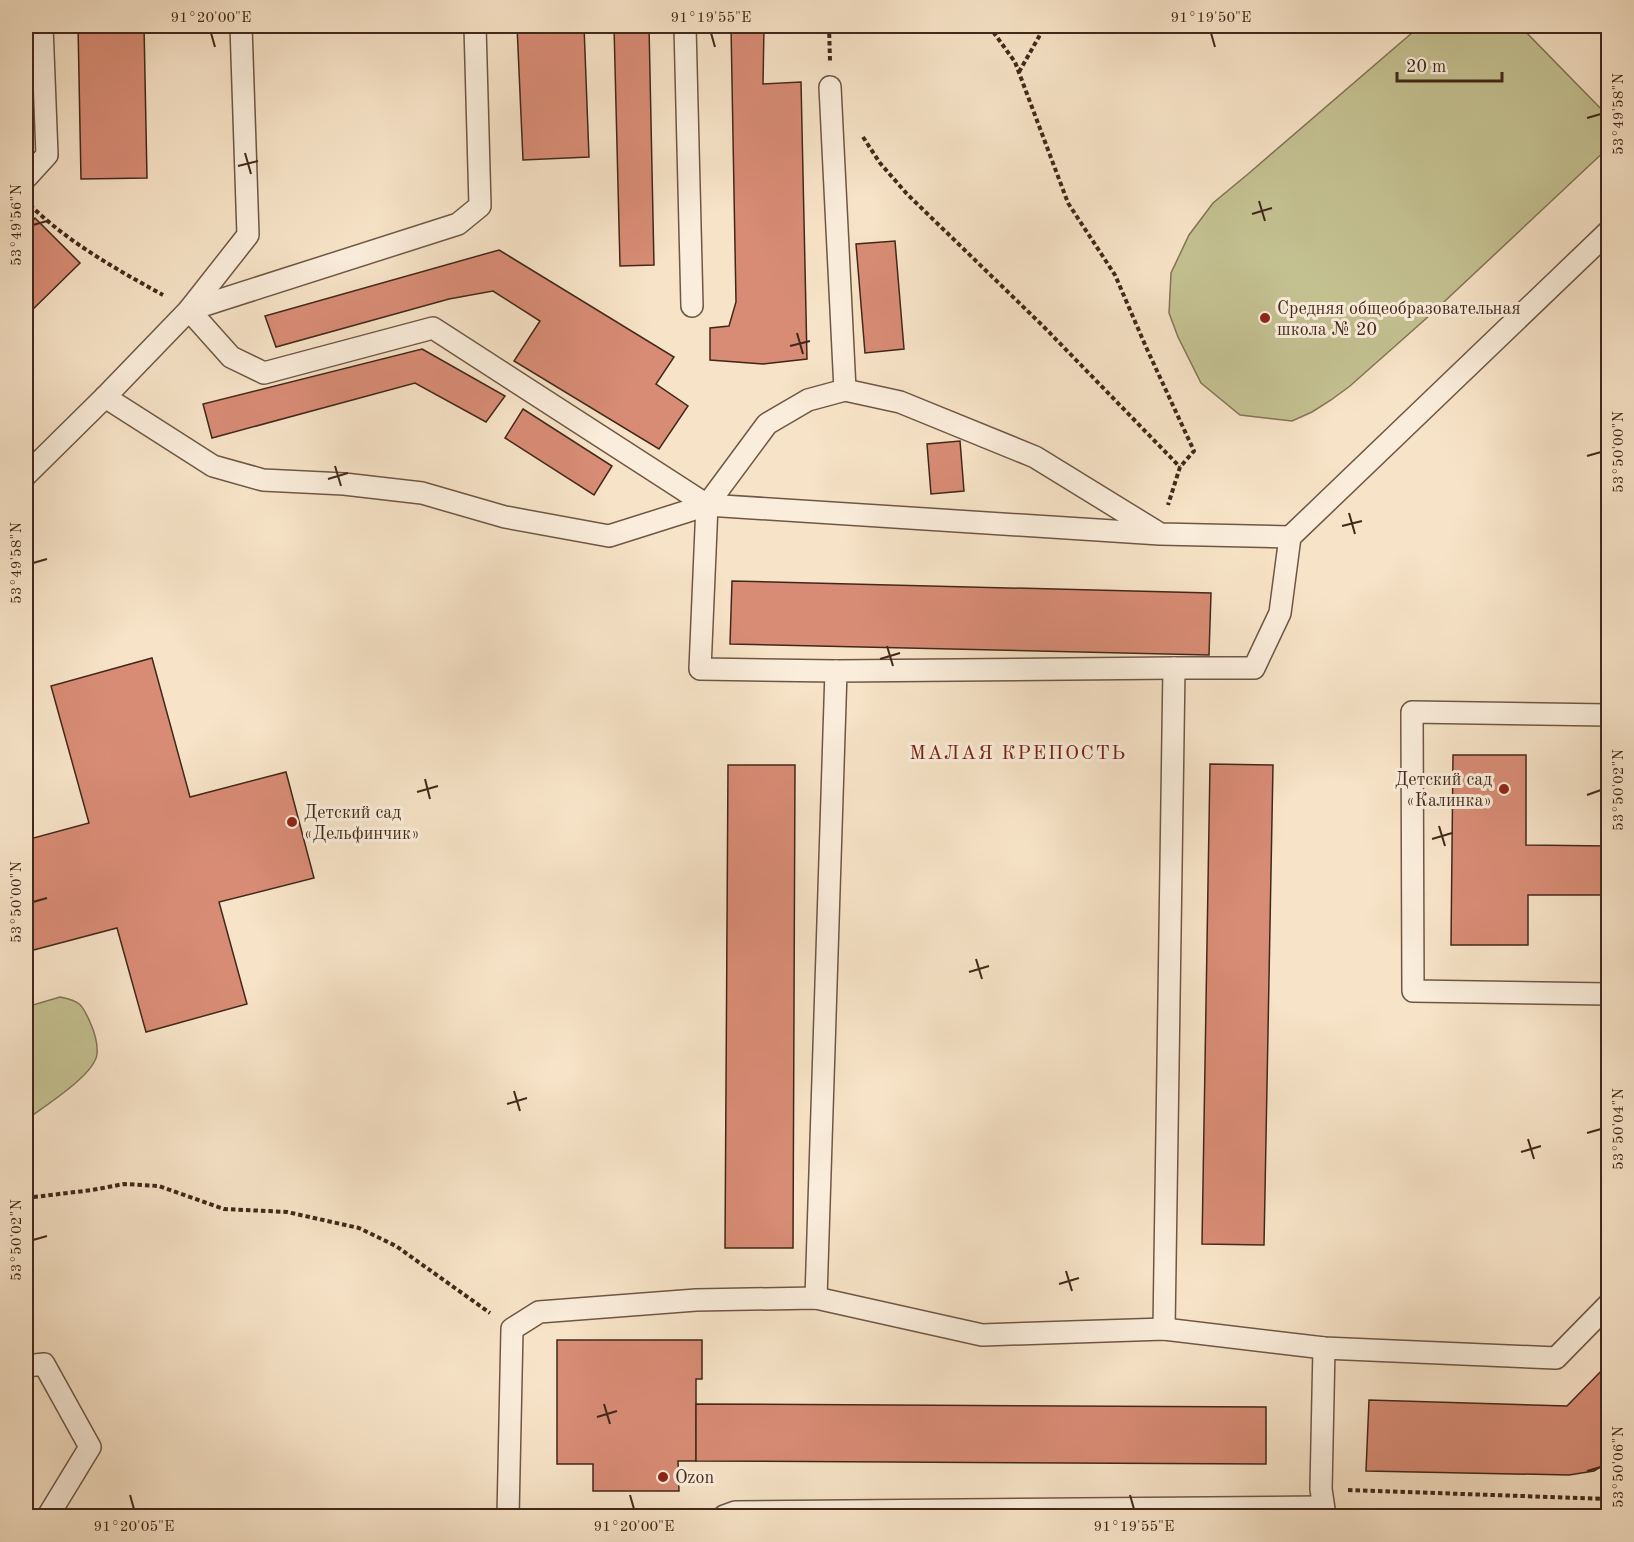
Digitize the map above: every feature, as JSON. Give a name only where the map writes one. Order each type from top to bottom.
[{"type":"lane","points":[[26,178],[47,155],[42,26]]},
{"type":"lane","points":[[26,475],[189,310],[248,235],[241,26]]},
{"type":"lane","points":[[189,310],[458,224],[480,206],[475,26]]},
{"type":"lane","points":[[685,26],[693,306]]},
{"type":"lane","points":[[830,87],[844,390]]},
{"type":"lane","points":[[1160,534],[1035,456],[900,402],[844,390],[808,400],[766,424],[707,505],[700,669],[836,671],[1254,669],[1280,613],[1290,537],[1608,232]]},
{"type":"lane","points":[[189,310],[231,357],[264,373],[434,328],[707,505]]},
{"type":"lane","points":[[105,397],[213,466],[263,480],[344,484],[422,493],[505,517],[609,536],[707,505],[1160,534],[1290,537]]},
{"type":"lane","points":[[1164,1329],[1174,668]]},
{"type":"lane","points":[[816,1298],[836,671]]},
{"type":"lane","points":[[1608,715],[1412,711],[1413,991],[1608,994]]},
{"type":"lane","points":[[508,1516],[513,1329],[539,1312],[696,1300],[816,1298],[982,1335],[1164,1329],[1324,1348],[1556,1358],[1608,1305]]},
{"type":"lane","points":[[724,1516],[735,1512],[1043,1513],[1323,1504],[1324,1348]]},
{"type":"lane","points":[[26,1366],[44,1364],[90,1447],[48,1516]]},
{"type":"path","points":[[829,26],[830,87]]},
{"type":"path","points":[[989,26],[1015,62],[1068,203],[1115,275],[1194,451],[1180,467],[1160,534]]},
{"type":"path","points":[[1019,73],[1045,26]]},
{"type":"path","points":[[861,135],[880,163],[907,194],[1044,327],[1180,467]]},
{"type":"path","points":[[26,201],[46,221],[107,264],[189,310]]},
{"type":"path","points":[[26,1198],[123,1184],[159,1186],[224,1209],[287,1212],[359,1228],[396,1246],[513,1329]]},
{"type":"path","points":[[1323,1504],[1608,1499]]},
{"type":"shaded area","points":[[1420,26],[1520,26],[1608,116],[1608,148],[1429,316],[1331,400],[1292,421],[1240,415],[1201,383],[1178,337],[1169,313],[1171,273],[1189,235],[1213,203]]},
{"type":"shaded area","points":[[60,997],[72,1000],[82,1007],[94,1033],[97,1054],[94,1062],[78,1081],[26,1120],[26,1007]]},
{"type":"building","points":[[78,26],[144,26],[147,178],[81,179]]},
{"type":"building","points":[[517,26],[584,26],[589,157],[523,160]]},
{"type":"building","points":[[614,26],[649,26],[654,265],[620,266]]},
{"type":"building","points":[[731,26],[764,26],[763,84],[801,82],[807,359],[763,364],[710,360],[710,328],[729,326],[736,302]]},
{"type":"building","points":[[35,218],[80,263],[26,316],[26,228]]},
{"type":"building","points":[[895,241],[904,349],[865,353],[856,244]]},
{"type":"building","points":[[499,250],[674,357],[656,384],[688,406],[659,449],[514,361],[540,321],[493,291],[449,299],[276,347],[265,316]]},
{"type":"building","points":[[422,349],[505,396],[486,422],[415,383],[212,438],[203,404]]},
{"type":"building","points":[[523,409],[612,466],[594,495],[505,438]]},
{"type":"building","points":[[960,441],[964,491],[931,494],[927,444]]},
{"type":"building","points":[[732,581],[1211,593],[1209,655],[730,644]]},
{"type":"building","points":[[152,658],[190,797],[286,772],[314,878],[219,902],[247,1004],[146,1032],[117,928],[26,952],[26,840],[89,823],[51,686]]},
{"type":"building","points":[[1453,755],[1526,755],[1526,845],[1608,846],[1608,895],[1528,895],[1528,945],[1451,945]]},
{"type":"building","points":[[1210,764],[1273,765],[1264,1245],[1202,1244]]},
{"type":"building","points":[[728,765],[795,765],[793,1248],[725,1248]]},
{"type":"building","points":[[557,1340],[702,1340],[702,1379],[696,1379],[696,1461],[678,1461],[679,1491],[593,1491],[593,1464],[557,1464]]},
{"type":"building","points":[[1608,1364],[1608,1462],[1594,1471],[1569,1475],[1366,1471],[1369,1400],[1567,1406]]},
{"type":"building","points":[[696,1404],[1266,1407],[1266,1464],[696,1461]]},
{"type":"place","name":"Средняя общеобразовательная школа № 20","points":[[1265,318]]},
{"type":"place","name":"Детский сад «Калинка»","points":[[1504,789]]},
{"type":"place","name":"Детский сад «Дельфинчик»","points":[[292,822]]},
{"type":"place","name":"Ozon","points":[[663,1477]]},
{"type":"district","name":"МАЛАЯ КРЕПОСТЬ","points":[[1018,752]]}]
